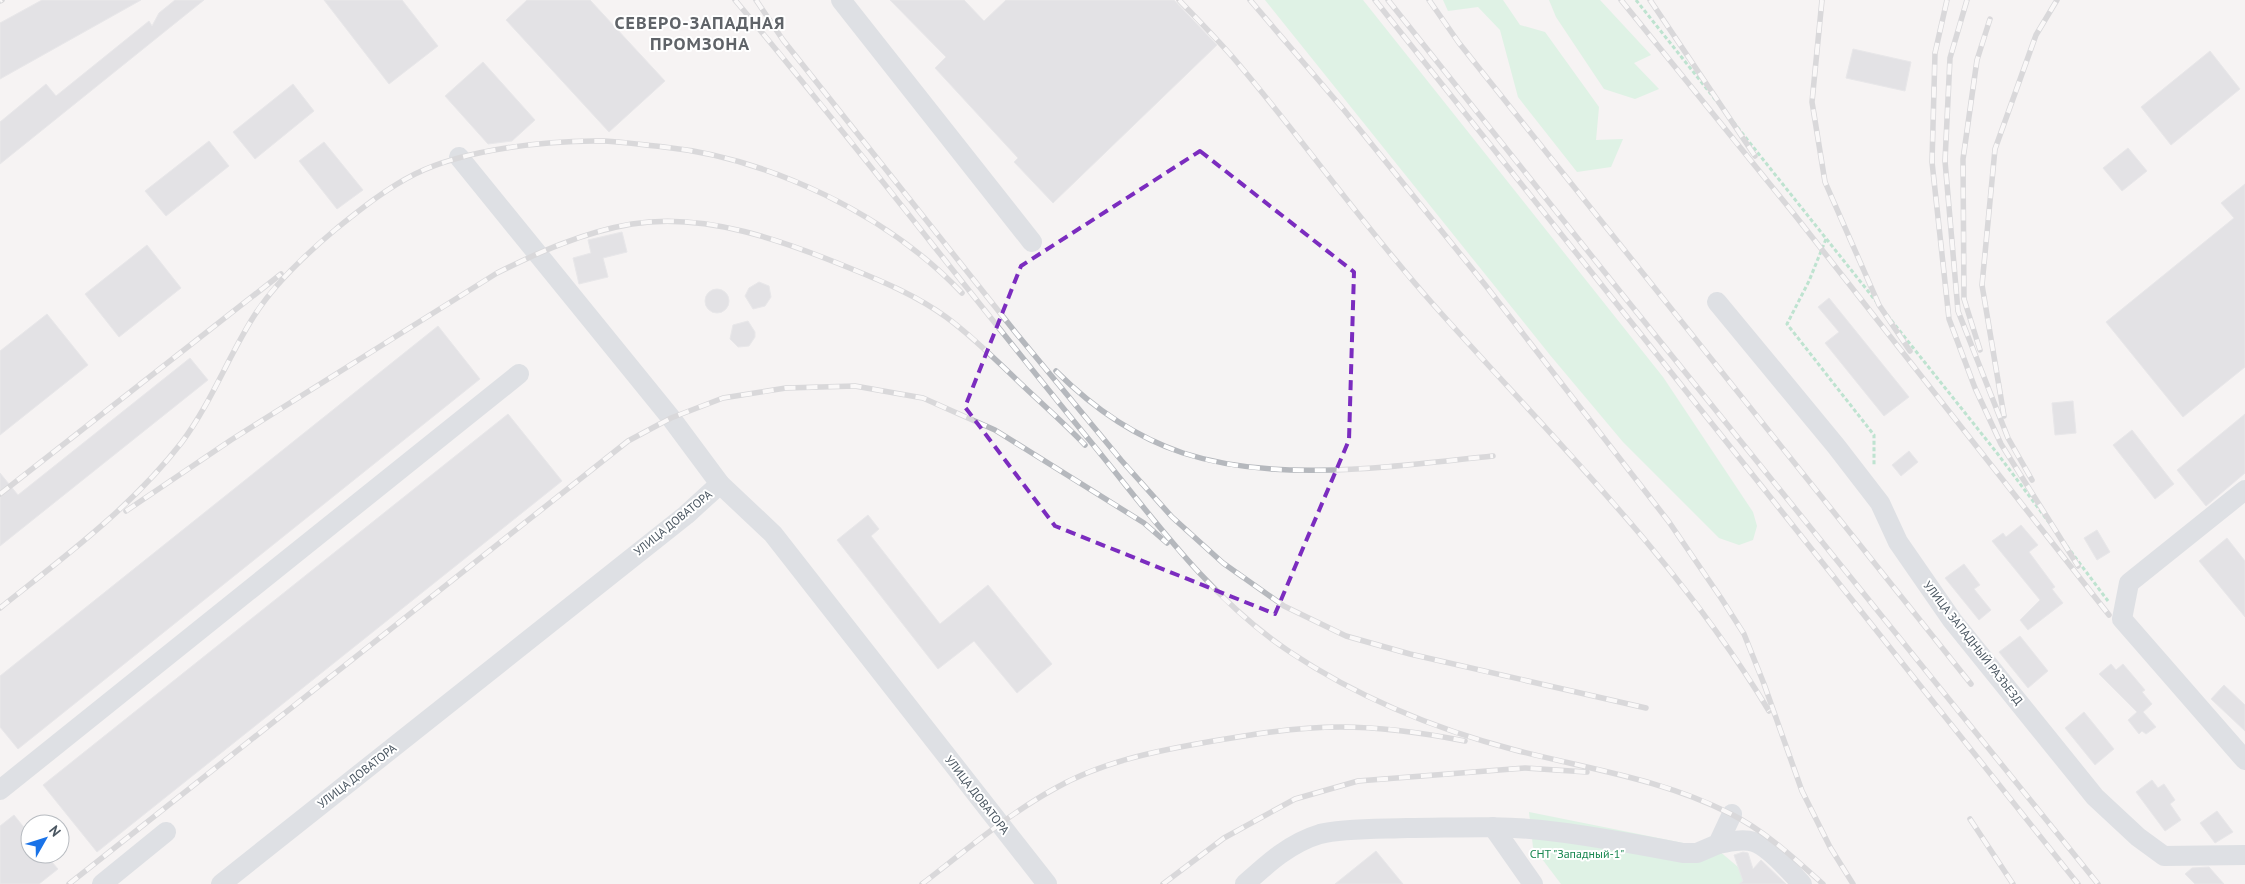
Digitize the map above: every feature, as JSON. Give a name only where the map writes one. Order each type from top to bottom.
[{"type":"street","points":[[841,0],[1032,242]]},
{"type":"street","points":[[460,157],[671,418],[720,484]]},
{"type":"street","name":"УЛИЦА ЗАПАДНЫЙ РАЗЪЕЗД","points":[[1717,302],[1836,446],[1880,503],[1898,542],[1952,620],[2095,797],[2138,837],[2164,856],[2245,855]]},
{"type":"street","points":[[0,790],[519,374]]},
{"type":"street","name":"УЛИЦА ДОВАТОРА","points":[[221,884],[686,514],[720,484],[773,534],[1047,884]]},
{"type":"street","points":[[2245,490],[2129,583],[2122,619],[2245,760]]},
{"type":"street","points":[[1718,844],[1732,814]]},
{"type":"street","points":[[1493,827],[1533,884]]},
{"type":"street","points":[[1245,884],[1275,856],[1296,844],[1322,834],[1372,829],[1493,827],[1566,833],[1683,853],[1697,853],[1718,844],[1740,840],[1755,842],[1769,851],[1802,884]]},
{"type":"street","points":[[102,884],[166,832]]},
{"type":"path","points":[[1636,0],[1997,453],[2122,619]]},
{"type":"path","points":[[1826,239],[1809,281],[1787,324],[1874,435],[1876,474]]},
{"type":"highlighted area","points":[[1200,151],[1354,272],[1349,440],[1275,614],[1055,526],[965,407],[1021,266]]},
{"type":"green space","points":[[1265,0],[1363,0],[1663,377],[1753,512],[1757,526],[1753,540],[1739,545],[1719,538],[1623,442],[1550,355]]},
{"type":"green space","points":[[1443,0],[1503,0],[1520,25],[1545,32],[1599,107],[1596,140],[1623,139],[1611,167],[1577,172],[1518,97],[1500,30],[1478,7],[1448,11]]},
{"type":"green space","points":[[1549,0],[1600,0],[1651,55],[1634,63],[1659,89],[1635,99],[1604,89],[1556,17]]},
{"type":"green space","name":"СНТ \"Западный-1\"","points":[[1529,812],[1718,850],[1758,884],[1561,884],[1533,847]]},
{"type":"building","points":[[42,0],[141,0],[0,79],[0,23]]},
{"type":"building","points":[[175,0],[204,0],[0,164],[0,122],[46,84],[56,96],[149,21],[152,26],[159,13]]},
{"type":"building","points":[[324,0],[402,0],[438,46],[389,84]]},
{"type":"building","points":[[527,0],[590,0],[665,81],[609,132],[506,20]]},
{"type":"building","points":[[890,0],[964,0],[984,21],[1006,0],[1174,0],[1217,45],[1053,203],[1014,162],[1018,158],[935,68],[946,57]]},
{"type":"building","points":[[1853,49],[1911,62],[1905,91],[1846,78]]},
{"type":"building","points":[[2210,51],[2240,89],[2171,145],[2141,107]]},
{"type":"building","points":[[483,62],[535,120],[512,141],[488,144],[445,96]]},
{"type":"building","points":[[293,84],[314,111],[255,159],[233,132]]},
{"type":"building","points":[[209,141],[229,166],[166,216],[145,191]]},
{"type":"building","points":[[324,142],[363,190],[337,209],[299,161]]},
{"type":"building","points":[[2128,148],[2147,171],[2122,191],[2103,168]]},
{"type":"building","points":[[2245,184],[2245,367],[2183,417],[2106,322],[2234,218],[2221,203]]},
{"type":"building","points":[[622,232],[627,252],[603,258],[608,277],[579,284],[573,258],[591,253],[588,240]]},
{"type":"building","points":[[147,245],[181,288],[119,337],[85,294]]},
{"type":"building","points":[[759,282],[769,286],[771,297],[765,306],[753,309],[745,296],[749,288]]},
{"type":"building","points":[[717,289],[726,292],[729,301],[726,310],[717,313],[708,310],[705,301],[708,292]]},
{"type":"building","points":[[1829,298],[1909,397],[1884,416],[1825,343],[1839,332],[1818,307]]},
{"type":"building","points":[[47,314],[88,365],[0,435],[0,351]]},
{"type":"building","points":[[748,321],[755,332],[755,337],[749,346],[738,347],[730,339],[733,325]]},
{"type":"building","points":[[438,326],[480,379],[18,749],[0,727],[0,676]]},
{"type":"building","points":[[190,358],[208,380],[0,546],[0,473],[18,495]]},
{"type":"building","points":[[2073,401],[2076,433],[2055,435],[2052,403]]},
{"type":"building","points":[[508,414],[562,481],[97,852],[70,818],[70,814],[66,814],[43,785]]},
{"type":"building","points":[[2245,414],[2245,473],[2206,506],[2177,470]]},
{"type":"building","points":[[2132,430],[2174,484],[2155,499],[2113,445]]},
{"type":"building","points":[[1909,451],[1918,462],[1901,476],[1892,465]]},
{"type":"building","points":[[868,515],[879,529],[871,536],[940,624],[988,585],[1052,664],[1017,693],[974,641],[938,669],[837,540]]},
{"type":"building","points":[[2021,525],[2038,545],[2029,552],[2055,587],[2052,589],[2063,603],[2028,630],[2020,620],[2040,600],[1992,541],[2003,533],[2006,537]]},
{"type":"building","points":[[2097,530],[2110,552],[2097,560],[2084,538]]},
{"type":"building","points":[[2227,538],[2245,561],[2245,617],[2199,561]]},
{"type":"building","points":[[1964,564],[1980,585],[1974,589],[1991,610],[1979,620],[1945,578]]},
{"type":"building","points":[[2020,636],[2048,671],[2028,688],[1999,652]]},
{"type":"building","points":[[2111,664],[2116,670],[2123,664],[2145,690],[2142,692],[2152,704],[2143,712],[2156,727],[2146,734],[2142,731],[2139,734],[2128,720],[2137,712],[2099,674]]},
{"type":"building","points":[[2224,685],[2245,705],[2245,731],[2211,699]]},
{"type":"building","points":[[2084,712],[2114,749],[2095,765],[2065,728]]},
{"type":"building","points":[[2152,780],[2158,788],[2164,784],[2175,800],[2170,804],[2181,820],[2165,831],[2136,792]]},
{"type":"building","points":[[2217,811],[2233,832],[2215,843],[2200,823]]},
{"type":"building","points":[[14,815],[20,822],[20,864],[54,864],[58,869],[39,884],[0,884],[0,826]]},
{"type":"building","points":[[1376,851],[1403,884],[1335,884]]},
{"type":"building","points":[[1743,852],[1748,853],[1753,869],[1761,860],[1786,884],[1739,884],[1743,881],[1734,855]]},
{"type":"building","points":[[2209,867],[2224,884],[2195,884],[2185,874],[2192,868]]},
{"type":"railway","points":[[735,0],[824,108],[1180,552],[1232,606],[1260,630],[1316,669],[1343,684],[1370,698],[1427,722],[1485,742],[1652,783],[1705,802],[1756,828],[1823,884]]},
{"type":"railway","points":[[756,0],[783,40],[1016,333],[1121,460],[1172,517],[1223,563],[1284,606],[1346,636],[1410,654],[1646,708]]},
{"type":"railway","points":[[1179,0],[1236,61],[1357,213],[1432,303],[1653,549],[1733,655],[1769,711]]},
{"type":"railway","points":[[1250,0],[1344,110],[1486,286],[1669,522],[1721,598],[1744,634],[1802,791],[1830,847],[1853,884]]},
{"type":"railway","points":[[1375,0],[2078,884]]},
{"type":"railway","points":[[1388,0],[1614,284],[2098,884]]},
{"type":"railway","points":[[1429,0],[1459,43],[1971,684]]},
{"type":"railway","points":[[1621,0],[1794,214],[2109,615]]},
{"type":"railway","points":[[1650,0],[1755,156]]},
{"type":"railway","points":[[1822,0],[1812,102],[1825,182],[1879,305],[1910,351]]},
{"type":"railway","points":[[1947,0],[1935,53],[1932,162],[1949,319],[1975,388],[2001,444],[2078,566]]},
{"type":"railway","points":[[1967,0],[1950,58],[1945,161],[1958,311],[2008,438],[2032,480]]},
{"type":"railway","points":[[2004,416],[1982,285],[1995,149],[2036,35],[2057,0]]},
{"type":"railway","points":[[1980,350],[1964,299],[1963,159],[1977,60],[1990,19]]},
{"type":"railway","points":[[0,608],[96,531],[141,489],[162,466],[182,442],[202,412],[262,304],[302,259],[345,221],[374,199],[415,174],[435,165],[482,152],[558,142],[604,141],[704,153],[745,163],[785,177],[863,215],[899,239],[932,265],[962,293]]},
{"type":"railway","points":[[126,511],[231,440],[497,273],[579,237],[632,224],[660,221],[716,226],[772,239],[852,269],[912,296],[935,309],[965,332],[1085,445]]},
{"type":"railway","points":[[0,494],[281,274]]},
{"type":"railway","points":[[1056,371],[1099,408],[1131,429],[1183,453],[1220,462],[1258,468],[1337,470],[1377,468],[1493,456]]},
{"type":"railway","points":[[69,884],[628,441],[671,418],[723,398],[786,388],[855,386],[923,398],[995,430],[1144,523],[1167,543]]},
{"type":"railway","points":[[922,884],[986,834],[1037,799],[1071,780],[1107,765],[1164,750],[1202,743],[1288,730],[1323,727],[1388,729],[1465,741]]},
{"type":"railway","points":[[1163,884],[1224,838],[1295,799],[1358,781],[1525,768],[1587,772]]},
{"type":"railway","points":[[1970,819],[2013,884]]},
{"type":"district","name":"СЕВЕРО-ЗАПАДНАЯ ПРОМЗОНА","points":[[700,33]]}]
